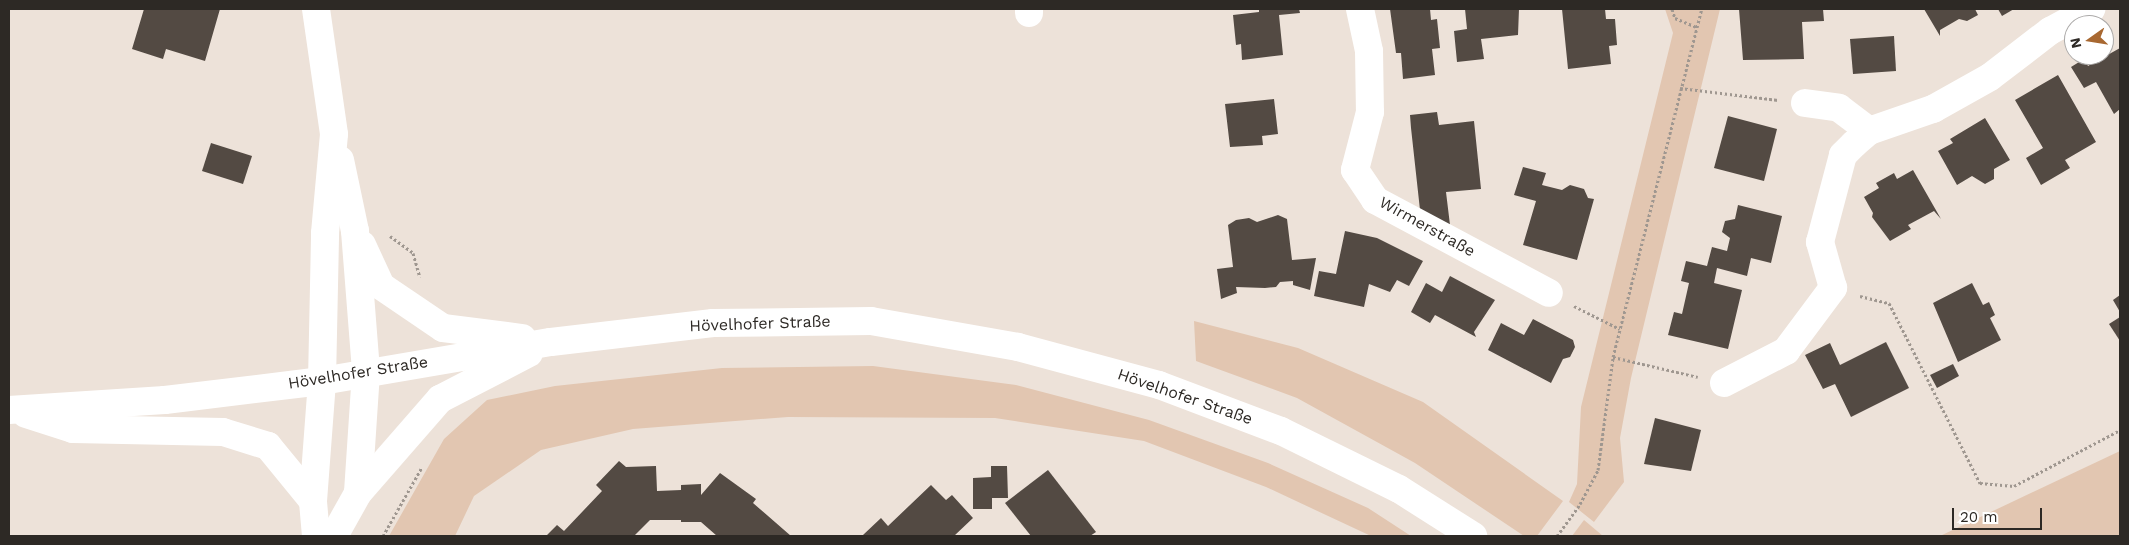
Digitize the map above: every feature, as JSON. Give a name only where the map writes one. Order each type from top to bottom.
[{"type":"main road","points":[[316,9],[334,134],[355,231],[366,372],[358,493]]},
{"type":"main road","name":"Wirmerstraße","points":[[1360,9],[1369,51],[1370,112],[1355,170],[1375,200],[1549,293]]},
{"type":"main road","points":[[1724,383],[1786,351],[1833,288],[1820,242],[1843,155],[1869,131],[1933,109],[1974,86],[2050,31],[2091,9]]},
{"type":"main road","points":[[1806,103],[1839,108],[1869,131]]},
{"type":"main road","points":[[316,536],[313,501],[322,381],[325,233],[334,134]]},
{"type":"main road","points":[[355,231],[381,286],[443,328],[550,342]]},
{"type":"main road","name":"Hövelhofer Straße","points":[[11,410],[164,400],[322,381],[550,342],[713,323],[870,322],[1018,347],[1159,385],[1281,431],[1399,489],[1474,536]]},
{"type":"main road","points":[[334,536],[358,493],[440,399],[550,342]]},
{"type":"main road","points":[[11,410],[73,429],[223,432],[268,446],[313,501]]},
{"type":"path","points":[[1672,9],[1675,18],[1696,27]]},
{"type":"path","points":[[1556,536],[1580,504],[1598,470],[1613,357],[1680,88],[1702,9]]},
{"type":"path","points":[[1680,88],[1806,103]]},
{"type":"path","points":[[1833,288],[1889,303],[1980,483],[2014,486],[2120,430]]},
{"type":"path","points":[[1549,293],[1620,329]]},
{"type":"path","points":[[1613,357],[1724,383]]},
{"type":"shaded area","points":[[1665,9],[1720,9],[1631,378],[1620,438],[1624,482],[1594,522],[1569,502],[1577,484],[1581,407],[1673,33]]},
{"type":"shaded area","points":[[1194,321],[1298,348],[1423,402],[1563,501],[1537,536],[1524,536],[1415,463],[1297,398],[1196,361]]},
{"type":"shaded area","points":[[873,366],[1016,385],[1149,420],[1268,463],[1368,508],[1411,536],[1371,536],[1266,487],[1144,441],[995,418],[788,417],[633,429],[541,450],[474,496],[455,536],[389,536],[444,439],[487,400],[555,386],[722,368]]},
{"type":"shaded area","points":[[2120,451],[2120,536],[1940,536]]},
{"type":"shaded area","points":[[1584,520],[1603,536],[1572,536]]},
{"type":"building","points":[[144,9],[220,9],[205,61],[166,49],[163,59],[132,49]]},
{"type":"building","points":[[1259,9],[1299,9],[1300,13],[1279,15],[1283,55],[1242,60],[1241,44],[1236,45],[1233,15],[1259,12]]},
{"type":"building","points":[[1390,9],[1430,9],[1431,20],[1437,19],[1440,48],[1432,49],[1435,75],[1403,79],[1401,53],[1396,53]]},
{"type":"building","points":[[1465,9],[1519,9],[1518,35],[1481,39],[1484,59],[1457,62],[1454,31],[1467,29]]},
{"type":"building","points":[[1562,9],[1605,9],[1606,19],[1615,19],[1617,45],[1609,46],[1611,64],[1568,69]]},
{"type":"building","points":[[1739,9],[1823,9],[1824,21],[1802,22],[1804,59],[1743,60]]},
{"type":"building","points":[[1924,9],[1975,9],[1978,15],[1967,21],[1959,19],[1940,30],[1940,36]]},
{"type":"building","points":[[1998,9],[2014,9],[2002,16]]},
{"type":"building","points":[[1894,36],[1896,71],[1853,74],[1850,39]]},
{"type":"building","points":[[2120,48],[2120,109],[2114,114],[2096,82],[2084,88],[2071,67],[2074,65],[2114,65],[2114,51]]},
{"type":"building","points":[[2058,75],[2096,142],[2065,160],[2070,168],[2041,185],[2026,158],[2043,148],[2015,100]]},
{"type":"building","points":[[1274,99],[1278,134],[1262,136],[1263,145],[1230,147],[1225,104]]},
{"type":"building","points":[[1437,112],[1439,125],[1474,121],[1481,189],[1446,192],[1450,225],[1420,210],[1410,115]]},
{"type":"building","points":[[1728,116],[1777,129],[1764,181],[1714,168]]},
{"type":"building","points":[[1985,118],[2010,160],[1994,169],[1994,179],[1985,184],[1972,176],[1957,185],[1938,151],[1953,143],[1950,139]]},
{"type":"building","points":[[211,143],[252,156],[243,184],[202,171]]},
{"type":"building","points":[[1523,167],[1546,173],[1542,185],[1562,190],[1570,185],[1584,189],[1588,198],[1594,199],[1577,260],[1523,245],[1536,201],[1514,195]]},
{"type":"building","points":[[1913,170],[1941,219],[1934,211],[1908,225],[1911,229],[1890,241],[1872,217],[1873,213],[1864,197],[1879,188],[1876,183],[1894,173],[1897,179]]},
{"type":"building","points":[[1738,205],[1782,216],[1771,263],[1751,258],[1747,276],[1717,268],[1714,283],[1742,290],[1728,349],[1668,335],[1674,312],[1682,314],[1689,283],[1681,281],[1686,261],[1707,266],[1712,247],[1727,251],[1730,238],[1722,232],[1725,221],[1735,219]]},
{"type":"building","points":[[1278,215],[1287,219],[1292,260],[1316,258],[1310,290],[1293,285],[1293,281],[1280,282],[1276,287],[1236,287],[1237,293],[1221,299],[1217,269],[1233,267],[1228,225],[1236,220],[1249,218],[1257,222]]},
{"type":"building","points":[[1345,231],[1377,238],[1423,261],[1409,286],[1397,280],[1390,292],[1369,284],[1364,307],[1314,296],[1319,271],[1336,274]]},
{"type":"building","points":[[1450,276],[1495,300],[1474,332],[1476,337],[1435,315],[1430,323],[1411,312],[1426,283],[1442,292]]},
{"type":"building","points":[[1972,283],[1983,305],[1989,302],[1995,315],[1990,318],[2001,340],[1958,362],[1933,303]]},
{"type":"building","points":[[2120,295],[2120,312],[2113,300]]},
{"type":"building","points":[[2120,317],[2120,341],[2109,324]]},
{"type":"building","points":[[1533,319],[1573,340],[1575,347],[1570,357],[1563,359],[1551,383],[1488,350],[1501,323],[1524,335]]},
{"type":"building","points":[[1886,342],[1909,388],[1851,417],[1835,384],[1823,389],[1805,355],[1830,343],[1840,365]]},
{"type":"building","points":[[1953,364],[1959,376],[1937,388],[1930,375]]},
{"type":"building","points":[[1655,418],[1701,430],[1691,471],[1644,464]]},
{"type":"building","points":[[619,461],[626,467],[656,466],[657,491],[681,490],[681,485],[701,484],[701,495],[720,473],[756,499],[753,503],[791,536],[717,536],[701,522],[650,520],[634,536],[546,536],[557,525],[564,531],[602,491],[596,485]]},
{"type":"building","points":[[991,466],[1007,466],[1008,498],[992,498],[992,509],[973,509],[973,478],[991,477]]},
{"type":"building","points":[[1048,470],[1096,532],[1090,536],[1031,536],[1005,503]]},
{"type":"building","points":[[931,485],[946,500],[952,495],[973,518],[954,536],[863,535],[881,518],[888,526]]}]
